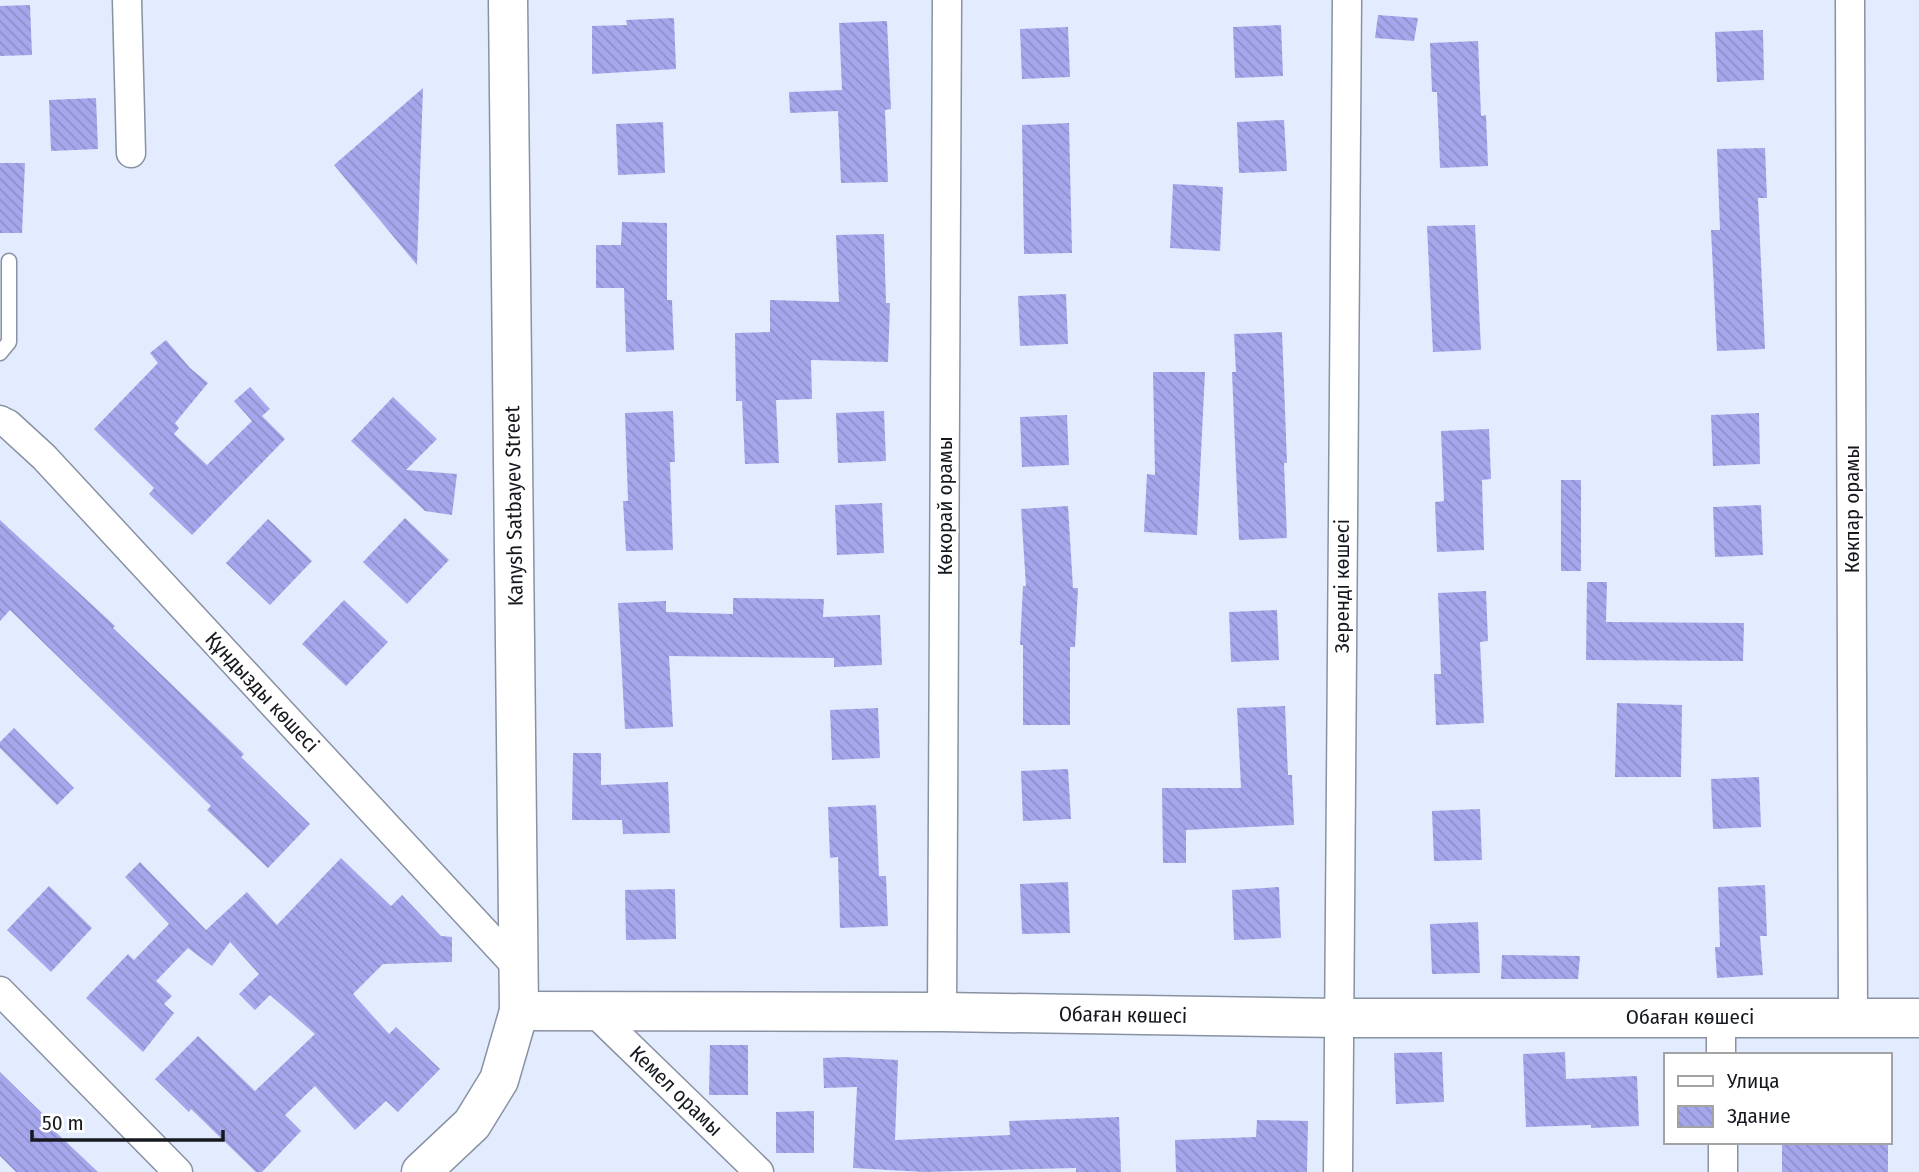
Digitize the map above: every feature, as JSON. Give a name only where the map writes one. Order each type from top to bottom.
[{"type":"street","points":[[127,0],[131,153]]},
{"type":"street","name":"Kanysh Satbayev Street","points":[[508,0],[519,1011]]},
{"type":"street","name":"Көкорай орамы","points":[[942,1012],[947,0]]},
{"type":"street","name":"Зеренді көшесі","points":[[1338,1172],[1347,0]]},
{"type":"street","name":"Көкпар орамы","points":[[1850,0],[1853,1017]]},
{"type":"street","name":"Құндызды көшесі","points":[[0,420],[44,457],[519,969]]},
{"type":"street","points":[[0,991],[178,1172]]},
{"type":"street","points":[[421,1172],[471,1124],[499,1080],[519,1011]]},
{"type":"street","name":"Обаған көшесі","points":[[519,1011],[1919,1018]]},
{"type":"street","name":"Кемел орамы","points":[[593,1011],[759,1172]]},
{"type":"street","points":[[1721,1017],[1721,1053]]},
{"type":"street","points":[[1723,1144],[1723,1172]]},
{"type":"lane","points":[[0,353],[9,342],[9,261]]},
{"type":"building","points":[[30,5],[32,55],[0,56],[0,6]]},
{"type":"building","points":[[1378,15],[1418,18],[1414,41],[1375,38]]},
{"type":"building","points":[[674,18],[676,69],[592,74],[592,26],[627,25],[626,20]]},
{"type":"building","points":[[887,21],[891,109],[885,110],[888,182],[841,183],[838,111],[790,113],[789,92],[842,90],[839,23]]},
{"type":"building","points":[[1281,25],[1283,76],[1235,78],[1233,27]]},
{"type":"building","points":[[1068,27],[1070,77],[1022,79],[1020,29]]},
{"type":"building","points":[[1763,30],[1764,80],[1717,82],[1715,32]]},
{"type":"building","points":[[1478,41],[1481,116],[1486,115],[1488,166],[1440,168],[1437,92],[1432,92],[1430,43]]},
{"type":"building","points":[[423,88],[417,265],[334,165]]},
{"type":"building","points":[[96,98],[98,149],[51,151],[49,100]]},
{"type":"building","points":[[1284,120],[1287,171],[1239,173],[1237,122]]},
{"type":"building","points":[[663,122],[665,173],[618,175],[616,124]]},
{"type":"building","points":[[1069,123],[1072,253],[1024,254],[1022,125]]},
{"type":"building","points":[[1765,148],[1767,198],[1758,198],[1765,349],[1717,351],[1711,230],[1720,230],[1717,149]]},
{"type":"building","points":[[0,163],[25,163],[22,233],[0,233]]},
{"type":"building","points":[[1173,184],[1223,187],[1220,251],[1170,248]]},
{"type":"building","points":[[622,222],[667,223],[667,300],[672,300],[674,350],[626,352],[624,288],[596,288],[596,245],[621,245]]},
{"type":"building","points":[[1475,225],[1481,350],[1433,352],[1427,226]]},
{"type":"building","points":[[884,234],[886,303],[890,303],[888,362],[811,360],[812,399],[776,400],[779,463],[745,464],[742,401],[736,401],[735,333],[770,332],[770,300],[839,302],[836,235]]},
{"type":"building","points":[[1066,294],[1068,344],[1020,346],[1018,296]]},
{"type":"building","points":[[1282,332],[1287,538],[1239,540],[1232,372],[1236,372],[1234,334]]},
{"type":"building","points":[[166,340],[190,368],[208,383],[175,423],[179,428],[174,434],[207,465],[252,421],[234,401],[250,387],[270,409],[262,416],[285,439],[192,535],[149,494],[154,488],[94,429],[158,363],[150,353]]},
{"type":"building","points":[[1153,372],[1205,372],[1197,535],[1144,532],[1147,474],[1155,475]]},
{"type":"building","points":[[393,397],[437,439],[406,470],[457,474],[452,515],[425,511],[351,441]]},
{"type":"building","points":[[673,411],[675,462],[670,462],[673,550],[626,551],[623,501],[628,501],[625,413]]},
{"type":"building","points":[[884,411],[886,461],[838,463],[836,413]]},
{"type":"building","points":[[1759,413],[1760,464],[1713,466],[1711,415]]},
{"type":"building","points":[[1067,415],[1069,465],[1022,467],[1020,417]]},
{"type":"building","points":[[1489,429],[1491,479],[1482,480],[1484,550],[1437,552],[1435,502],[1444,501],[1441,431]]},
{"type":"building","points":[[1561,480],[1581,480],[1581,571],[1561,571]]},
{"type":"building","points":[[882,503],[884,553],[837,555],[835,505]]},
{"type":"building","points":[[1761,505],[1763,555],[1715,557],[1713,507]]},
{"type":"building","points":[[1068,506],[1073,588],[1078,588],[1075,647],[1070,647],[1070,725],[1023,725],[1023,645],[1020,645],[1023,586],[1026,586],[1021,509]]},
{"type":"building","points":[[405,518],[449,560],[407,604],[363,562]]},
{"type":"building","points":[[268,519],[312,561],[270,605],[226,563]]},
{"type":"building","points":[[0,520],[115,626],[113,628],[244,754],[241,757],[310,824],[268,868],[207,810],[211,806],[10,610],[0,621]]},
{"type":"building","points":[[1587,582],[1607,582],[1606,622],[1744,623],[1743,661],[1586,660]]},
{"type":"building","points":[[1486,591],[1488,641],[1480,642],[1484,723],[1436,725],[1434,674],[1441,674],[1438,593]]},
{"type":"building","points":[[733,598],[824,599],[823,617],[880,615],[882,665],[834,667],[834,658],[669,656],[673,727],[625,729],[618,603],[666,601],[666,612],[733,614]]},
{"type":"building","points":[[344,600],[388,642],[346,686],[302,644]]},
{"type":"building","points":[[1277,610],[1279,660],[1231,662],[1229,612]]},
{"type":"building","points":[[1617,703],[1682,705],[1681,777],[1615,777]]},
{"type":"building","points":[[1285,706],[1288,775],[1292,775],[1294,825],[1186,830],[1186,863],[1163,863],[1162,788],[1241,788],[1237,708]]},
{"type":"building","points":[[878,708],[880,758],[832,760],[830,710]]},
{"type":"building","points":[[14,728],[74,788],[57,805],[0,748],[0,742]]},
{"type":"building","points":[[573,753],[601,753],[601,785],[668,782],[670,833],[623,834],[622,820],[572,820]]},
{"type":"building","points":[[1068,769],[1071,819],[1023,821],[1021,771]]},
{"type":"building","points":[[1759,777],[1761,827],[1713,829],[1711,779]]},
{"type":"building","points":[[876,805],[879,876],[886,876],[888,926],[840,928],[838,857],[830,858],[828,807]]},
{"type":"building","points":[[1480,809],[1482,860],[1434,861],[1432,811]]},
{"type":"building","points":[[341,858],[391,906],[402,895],[441,936],[452,937],[452,962],[383,964],[353,994],[389,1034],[396,1027],[440,1069],[398,1112],[386,1101],[355,1130],[315,1086],[285,1115],[301,1131],[262,1172],[256,1172],[191,1109],[189,1112],[155,1079],[198,1036],[255,1091],[315,1034],[270,995],[255,1010],[239,994],[259,974],[230,942],[212,966],[188,948],[156,981],[172,996],[164,1004],[174,1013],[143,1052],[86,998],[128,954],[134,960],[169,924],[125,877],[140,862],[206,930],[247,892],[277,925]]},
{"type":"building","points":[[1068,882],[1070,933],[1022,934],[1020,884]]},
{"type":"building","points":[[1765,885],[1767,936],[1760,936],[1763,975],[1717,978],[1715,947],[1720,947],[1718,887]]},
{"type":"building","points":[[49,886],[92,928],[51,972],[7,930]]},
{"type":"building","points":[[1279,887],[1281,938],[1234,940],[1232,890]]},
{"type":"building","points":[[675,889],[676,939],[626,940],[625,890]]},
{"type":"building","points":[[1478,922],[1480,973],[1432,974],[1430,924]]},
{"type":"building","points":[[1502,955],[1580,956],[1578,979],[1501,979]]},
{"type":"building","points":[[710,1045],[748,1045],[748,1095],[709,1095]]},
{"type":"building","points":[[1442,1052],[1444,1102],[1396,1104],[1394,1053]]},
{"type":"building","points":[[1565,1052],[1566,1079],[1637,1076],[1639,1126],[1526,1127],[1523,1054]]},
{"type":"building","points":[[823,1058],[898,1060],[895,1140],[1010,1135],[1009,1121],[1119,1117],[1121,1172],[1076,1172],[1076,1168],[925,1172],[853,1168],[857,1087],[824,1088]]},
{"type":"building","points":[[0,1072],[46,1117],[43,1120],[98,1172],[16,1172],[0,1156]]},
{"type":"building","points":[[814,1111],[814,1153],[776,1153],[776,1112]]},
{"type":"building","points":[[1257,1120],[1308,1121],[1307,1172],[1176,1172],[1175,1140],[1256,1137]]},
{"type":"building","points":[[1782,1144],[1888,1144],[1888,1172],[1782,1172]]}]
